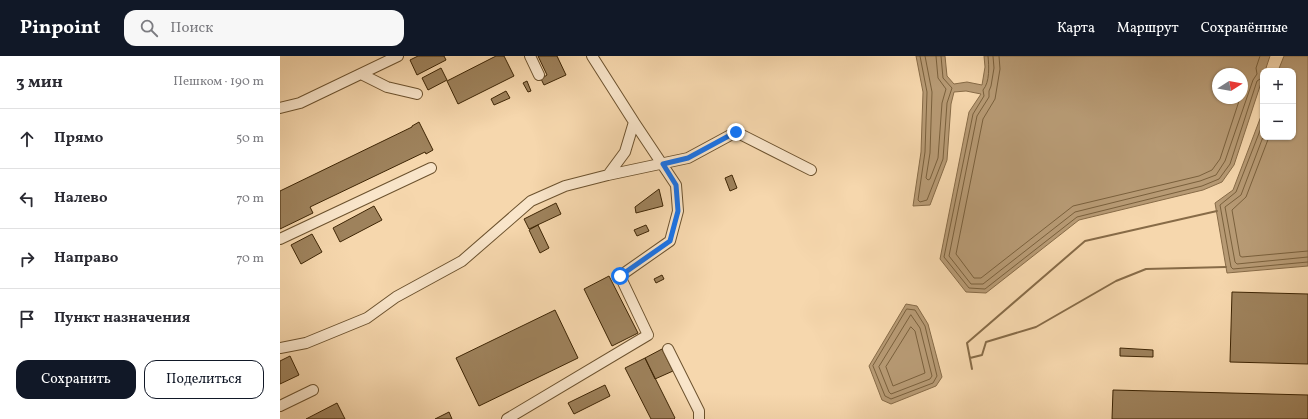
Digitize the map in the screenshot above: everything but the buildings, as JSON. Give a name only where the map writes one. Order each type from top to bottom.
[{"type":"lane","points":[[280,108],[300,103],[398,56]]},
{"type":"lane","points":[[530,56],[539,75]]},
{"type":"lane","points":[[507,419],[648,335],[620,276],[670,241],[678,211],[676,185],[592,56]]},
{"type":"lane","points":[[361,74],[387,86],[417,94]]},
{"type":"lane","points":[[608,175],[625,152],[634,122]]},
{"type":"lane","points":[[280,348],[306,343],[367,318],[396,297],[462,261],[531,201],[565,186],[688,158],[736,132],[811,170]]},
{"type":"lane","points":[[280,239],[431,168]]},
{"type":"lane","points":[[668,349],[699,411],[699,419]]},
{"type":"lane","points":[[280,406],[313,390]]},
{"type":"water","points":[[916,56],[945,56],[947,76],[954,84],[967,82],[982,85],[985,67],[984,56],[1270,56],[1266,68],[1260,68],[1260,86],[1234,165],[1222,182],[1203,190],[1079,220],[986,293],[966,292],[940,259],[969,112],[981,94],[966,91],[954,92],[951,104],[947,160],[930,205],[913,206],[921,152],[923,92]]},
{"type":"water","points":[[1284,56],[1308,56],[1308,266],[1227,273],[1215,203],[1233,190],[1260,119],[1260,140],[1296,140],[1296,68],[1279,68]]},
{"type":"water","points":[[906,304],[917,306],[928,324],[942,377],[936,386],[891,404],[882,400],[869,366]]},
{"type":"waterway","points":[[972,369],[967,343],[1085,241],[1217,211]]},
{"type":"waterway","points":[[970,358],[982,355],[986,342],[1036,327],[1116,281],[1146,269],[1226,267]]},
{"type":"route","points":[[620,276],[670,241],[678,211],[676,185],[663,164],[688,158],[736,132]]}]
